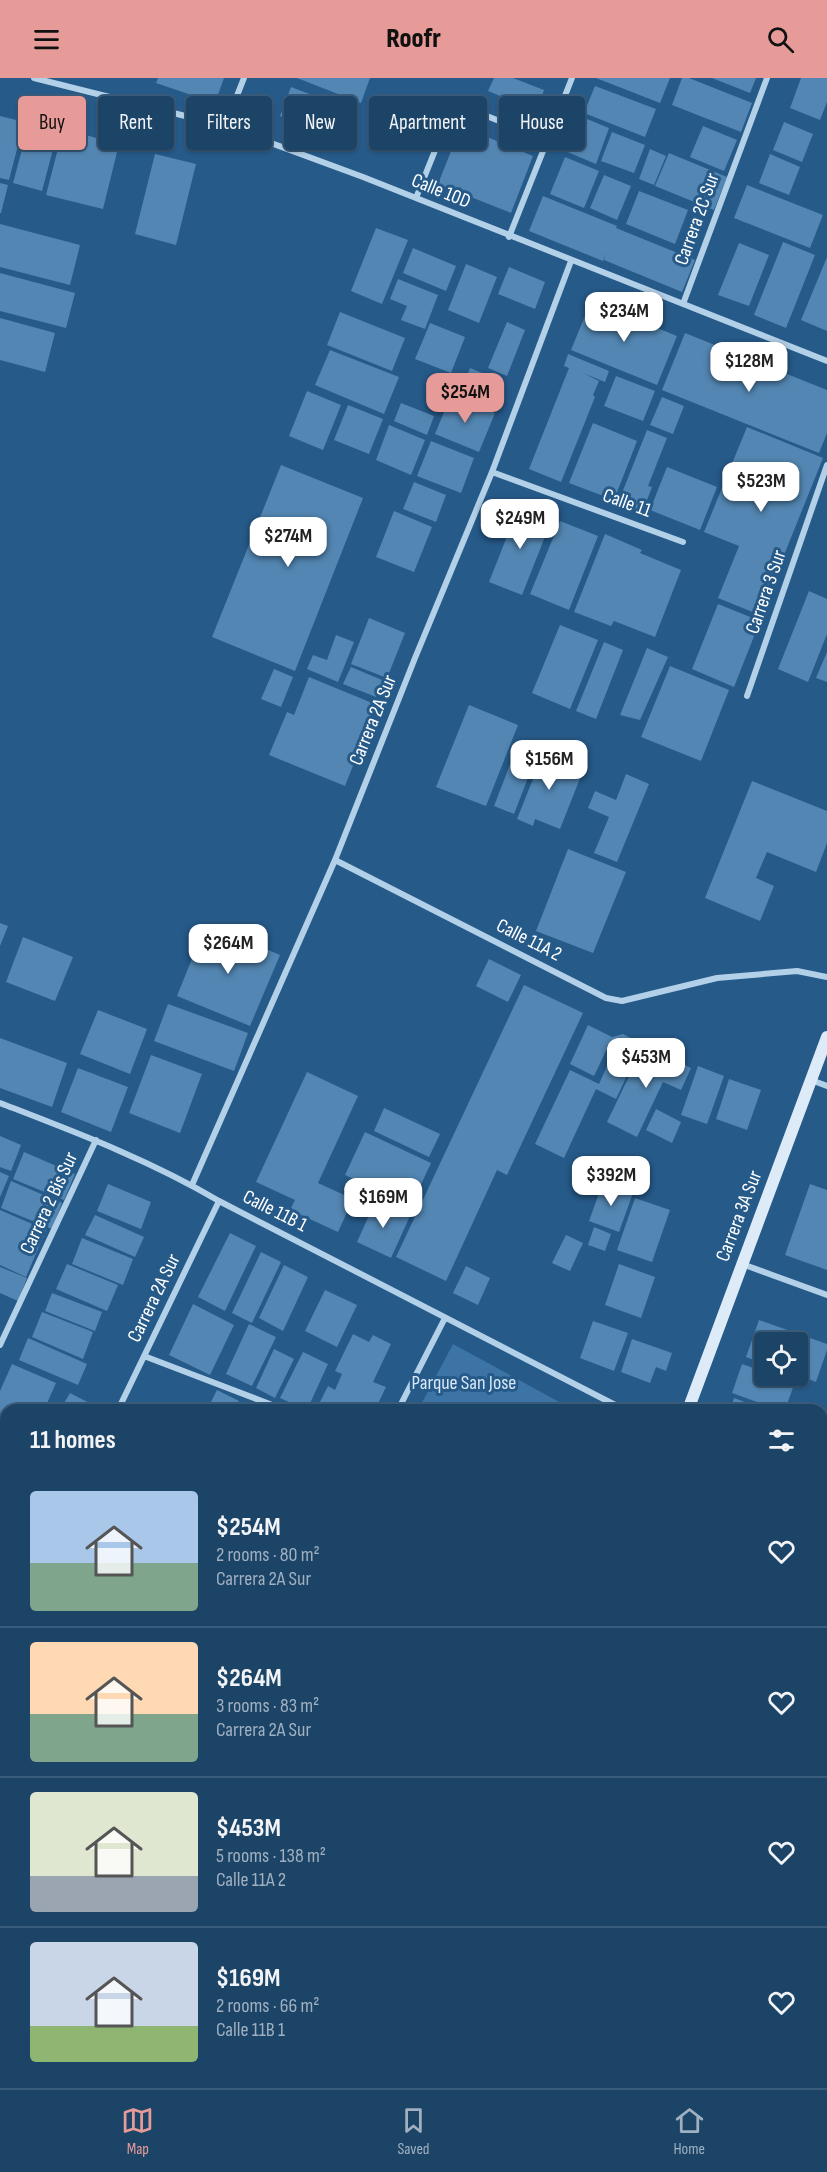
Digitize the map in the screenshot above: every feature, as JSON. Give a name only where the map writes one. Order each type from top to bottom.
[{"type":"street","name":"Calle 10D","points":[[34,78],[186,116]]},
{"type":"street","points":[[237,96],[244,78]]},
{"type":"street","points":[[565,96],[572,78]]},
{"type":"street","name":"Carrera 2C Sur","points":[[683,304],[767,78]]},
{"type":"street","points":[[416,198],[454,103],[499,121]]},
{"type":"street","name":"Calle 10D","points":[[272,144],[416,198],[509,237],[827,361]]},
{"type":"street","points":[[509,237],[543,150]]},
{"type":"street","name":"Carrera 2A Sur","points":[[192,1185],[335,860],[492,471],[572,261]]},
{"type":"street","name":"Carrera 3 Sur","points":[[747,696],[827,465]]},
{"type":"street","name":"Calle 11","points":[[492,471],[683,542]]},
{"type":"street","name":"Calle 11A 2","points":[[335,860],[606,998],[622,1001],[717,978],[797,971],[827,977]]},
{"type":"street","name":"Carrera 3A Sur","points":[[690,1404],[827,1037]]},
{"type":"street","points":[[811,1080],[827,1086]]},
{"type":"street","name":"Calle 11B 1","points":[[0,1103],[96,1140],[192,1185],[613,1404]]},
{"type":"street","name":"Carrera 2 Bis Sur","points":[[0,1345],[96,1140]]},
{"type":"street","name":"Carrera 2A Sur","points":[[121,1404],[219,1201]]},
{"type":"street","points":[[742,1264],[827,1295]]},
{"type":"street","points":[[401,1404],[445,1318]]},
{"type":"street","points":[[144,1356],[270,1404]]},
{"type":"green space","name":"Parque San Jose","points":[[453,1344],[563,1404],[421,1404]]},
{"type":"building","points":[[158,78],[224,78],[218,96],[194,96],[156,83]]},
{"type":"building","points":[[297,78],[370,78],[361,103],[357,101],[357,96],[343,96]]},
{"type":"building","points":[[494,78],[513,78],[544,90],[542,96],[500,96],[488,91]]},
{"type":"building","points":[[596,78],[670,78],[660,103]]},
{"type":"building","points":[[682,78],[689,78],[752,103],[741,132],[672,105]]},
{"type":"building","points":[[712,78],[756,78],[750,93]]},
{"type":"building","points":[[801,78],[827,78],[827,102],[820,120],[790,108]]},
{"type":"building","points":[[595,86],[656,109],[645,137],[585,113]]},
{"type":"building","points":[[291,87],[315,96],[288,96]]},
{"type":"building","points":[[284,105],[284,118],[280,116]]},
{"type":"building","points":[[0,116],[18,120],[18,145],[9,180],[0,178]]},
{"type":"building","points":[[585,118],[609,128],[596,164],[563,150],[585,150]]},
{"type":"building","points":[[784,122],[813,134],[802,162],[773,150]]},
{"type":"building","points":[[703,126],[737,140],[724,171],[690,157]]},
{"type":"building","points":[[612,132],[645,145],[634,173],[601,161]]},
{"type":"building","points":[[86,135],[98,138],[98,150],[118,150],[103,209],[46,195],[58,150],[86,150]]},
{"type":"building","points":[[487,137],[499,142],[499,150],[519,150],[533,156],[511,213],[438,184],[451,150],[487,150]]},
{"type":"building","points":[[650,149],[666,156],[654,185],[639,179]]},
{"type":"building","points":[[22,150],[53,150],[42,191],[13,183]]},
{"type":"building","points":[[669,153],[727,177],[714,210],[655,186]]},
{"type":"building","points":[[155,154],[196,164],[176,245],[135,234]]},
{"type":"building","points":[[770,154],[800,167],[789,195],[759,183]]},
{"type":"building","points":[[565,157],[599,171],[584,208],[550,194]]},
{"type":"building","points":[[604,175],[631,186],[617,220],[590,208]]},
{"type":"building","points":[[0,183],[8,185],[1,213],[0,213]]},
{"type":"building","points":[[747,185],[823,215],[810,248],[734,218]]},
{"type":"building","points":[[639,191],[688,210],[675,244],[626,224]]},
{"type":"building","points":[[543,196],[695,260],[682,292],[604,260],[606,253],[603,261],[529,231]]},
{"type":"building","points":[[0,224],[80,245],[70,285],[0,267]]},
{"type":"building","points":[[376,228],[408,240],[382,304],[351,291]]},
{"type":"building","points":[[783,242],[815,255],[786,328],[754,315]]},
{"type":"building","points":[[739,243],[769,255],[749,306],[718,295]]},
{"type":"building","points":[[413,248],[456,266],[446,291],[403,273]]},
{"type":"building","points":[[827,257],[827,331],[801,320]]},
{"type":"building","points":[[466,264],[497,277],[479,323],[448,310]]},
{"type":"building","points":[[509,267],[545,282],[535,309],[498,294]]},
{"type":"building","points":[[0,273],[75,293],[66,328],[0,311]]},
{"type":"building","points":[[398,279],[438,295],[425,329],[401,320],[407,306],[390,299]]},
{"type":"building","points":[[591,301],[677,336],[657,385],[571,350]]},
{"type":"building","points":[[340,312],[405,338],[392,371],[327,345]]},
{"type":"building","points":[[0,318],[55,333],[45,372],[0,360]]},
{"type":"building","points":[[507,322],[525,330],[507,376],[488,368]]},
{"type":"building","points":[[430,323],[465,337],[451,373],[415,359]]},
{"type":"building","points":[[685,333],[827,390],[827,433],[819,453],[662,390]]},
{"type":"building","points":[[330,350],[399,377],[384,414],[315,385]]},
{"type":"building","points":[[568,354],[609,371],[605,382],[583,373],[599,381],[593,395],[595,397],[561,482],[529,469],[569,368],[564,366]]},
{"type":"building","points":[[470,368],[504,382],[497,400],[463,386]]},
{"type":"building","points":[[616,376],[655,391],[643,421],[604,406]]},
{"type":"building","points":[[307,391],[341,405],[323,450],[289,436]]},
{"type":"building","points":[[451,395],[495,413],[479,452],[435,434]]},
{"type":"building","points":[[662,397],[684,406],[673,434],[650,425]]},
{"type":"building","points":[[401,403],[434,416],[427,435],[394,421]]},
{"type":"building","points":[[348,405],[383,419],[369,454],[334,440]]},
{"type":"building","points":[[593,423],[637,441],[614,500],[569,483]]},
{"type":"building","points":[[389,425],[425,440],[411,475],[376,460]]},
{"type":"building","points":[[747,427],[823,458],[760,615],[718,598],[739,546],[704,532]]},
{"type":"building","points":[[647,430],[667,438],[648,486],[652,487],[642,513],[618,503]]},
{"type":"building","points":[[431,441],[474,458],[461,493],[417,476]]},
{"type":"building","points":[[281,465],[363,498],[295,671],[212,637]]},
{"type":"building","points":[[667,467],[717,487],[700,530],[650,510]]},
{"type":"building","points":[[414,482],[446,495],[436,522],[403,509]]},
{"type":"building","points":[[519,506],[552,519],[522,595],[489,582]]},
{"type":"building","points":[[394,511],[432,527],[414,572],[376,557]]},
{"type":"building","points":[[560,521],[598,536],[569,610],[530,594]]},
{"type":"building","points":[[605,534],[642,550],[640,553],[681,570],[655,637],[614,621],[611,626],[574,612]]},
{"type":"building","points":[[809,591],[827,599],[827,634],[808,682],[778,669]]},
{"type":"building","points":[[718,604],[760,621],[734,687],[692,669]]},
{"type":"building","points":[[369,618],[405,633],[387,678],[351,664]]},
{"type":"building","points":[[560,625],[598,640],[570,709],[532,693]]},
{"type":"building","points":[[336,635],[354,642],[338,682],[307,669],[313,655],[327,660]]},
{"type":"building","points":[[604,642],[623,650],[596,719],[576,711]]},
{"type":"building","points":[[647,648],[668,657],[640,720],[620,715]]},
{"type":"building","points":[[827,652],[827,682],[816,678]]},
{"type":"building","points":[[670,666],[729,690],[701,761],[641,737]]},
{"type":"building","points":[[351,667],[382,680],[376,697],[343,684]]},
{"type":"building","points":[[274,669],[293,677],[281,707],[261,699]]},
{"type":"building","points":[[309,677],[377,705],[345,786],[269,755],[287,712],[294,715]]},
{"type":"building","points":[[469,705],[518,725],[486,806],[436,787]]},
{"type":"building","points":[[518,744],[538,752],[514,814],[494,806]]},
{"type":"building","points":[[547,744],[563,750],[557,766],[581,776],[560,829],[535,819],[533,826],[517,819]]},
{"type":"building","points":[[626,774],[649,784],[617,862],[594,853],[609,817],[588,808],[595,791],[616,800]]},
{"type":"building","points":[[752,781],[827,811],[827,843],[816,872],[767,852],[756,878],[774,886],[760,921],[705,898]]},
{"type":"building","points":[[568,849],[626,872],[593,953],[536,931]]},
{"type":"building","points":[[0,923],[8,926],[0,946]]},
{"type":"building","points":[[206,924],[280,955],[250,1026],[177,996]]},
{"type":"building","points":[[23,937],[73,957],[55,1001],[6,982]]},
{"type":"building","points":[[489,959],[521,975],[508,1002],[476,986]]},
{"type":"building","points":[[524,985],[583,1013],[507,1175],[497,1170],[446,1281],[396,1257]]},
{"type":"building","points":[[168,1004],[248,1033],[234,1071],[154,1041]]},
{"type":"building","points":[[98,1010],[147,1029],[130,1074],[80,1054]]},
{"type":"building","points":[[588,1025],[612,1037],[623,1034],[641,1043],[634,1060],[607,1049],[594,1076],[570,1064]]},
{"type":"building","points":[[0,1038],[67,1063],[52,1107],[0,1088]]},
{"type":"building","points":[[644,1045],[691,1068],[681,1090],[663,1082],[637,1137],[607,1122]]},
{"type":"building","points":[[151,1055],[202,1074],[180,1133],[129,1113]]},
{"type":"building","points":[[612,1055],[632,1065],[616,1099],[596,1089],[564,1158],[535,1144],[570,1070],[599,1084]]},
{"type":"building","points":[[698,1066],[724,1076],[707,1124],[681,1115]]},
{"type":"building","points":[[78,1068],[128,1087],[111,1132],[61,1112]]},
{"type":"building","points":[[307,1072],[358,1096],[318,1183],[353,1199],[338,1232],[290,1210],[295,1200],[256,1182]]},
{"type":"building","points":[[729,1079],[761,1090],[747,1130],[716,1119]]},
{"type":"building","points":[[384,1108],[440,1134],[429,1157],[374,1131]]},
{"type":"building","points":[[656,1109],[681,1122],[672,1143],[646,1130]]},
{"type":"building","points":[[365,1132],[431,1163],[411,1206],[345,1175]]},
{"type":"building","points":[[0,1136],[21,1145],[11,1171],[0,1167]]},
{"type":"building","points":[[24,1152],[75,1174],[64,1200],[13,1179]]},
{"type":"building","points":[[0,1172],[9,1176],[0,1197]]},
{"type":"building","points":[[11,1181],[62,1203],[52,1229],[1,1208]]},
{"type":"building","points":[[603,1182],[633,1193],[619,1232],[589,1221]]},
{"type":"building","points":[[108,1184],[151,1202],[141,1229],[97,1211]]},
{"type":"building","points":[[810,1184],[827,1190],[827,1270],[785,1255]]},
{"type":"building","points":[[635,1198],[670,1210],[652,1262],[617,1250]]},
{"type":"building","points":[[376,1200],[410,1216],[391,1258],[357,1242]]},
{"type":"building","points":[[0,1210],[46,1230],[26,1277],[0,1265]]},
{"type":"building","points":[[95,1215],[144,1237],[135,1257],[85,1235]]},
{"type":"building","points":[[594,1227],[611,1234],[605,1251],[588,1245]]},
{"type":"building","points":[[230,1233],[256,1246],[225,1311],[198,1297]]},
{"type":"building","points":[[566,1235],[583,1243],[570,1271],[552,1263]]},
{"type":"building","points":[[82,1238],[133,1259],[123,1285],[72,1264]]},
{"type":"building","points":[[261,1252],[281,1262],[252,1323],[232,1313]]},
{"type":"building","points":[[67,1264],[118,1285],[107,1311],[56,1289]]},
{"type":"building","points":[[619,1264],[655,1277],[641,1318],[605,1305]]},
{"type":"building","points":[[284,1265],[308,1277],[283,1331],[259,1318]]},
{"type":"building","points":[[466,1266],[490,1278],[478,1305],[453,1293]]},
{"type":"building","points":[[0,1267],[27,1278],[18,1301],[0,1293]]},
{"type":"building","points":[[325,1290],[357,1305],[337,1347],[305,1331]]},
{"type":"building","points":[[52,1293],[102,1312],[95,1331],[45,1311]]},
{"type":"building","points":[[193,1304],[234,1325],[210,1375],[169,1355]]},
{"type":"building","points":[[42,1312],[93,1332],[83,1359],[32,1337]]},
{"type":"building","points":[[759,1320],[793,1332],[755,1332]]},
{"type":"building","points":[[593,1321],[628,1333],[614,1371],[580,1358]]},
{"type":"building","points":[[249,1324],[276,1337],[252,1386],[226,1374]]},
{"type":"building","points":[[353,1334],[369,1342],[373,1335],[391,1344],[373,1382],[386,1387],[378,1404],[319,1404],[328,1386],[335,1390],[342,1374],[335,1371]]},
{"type":"building","points":[[754,1334],[754,1360],[746,1357]]},
{"type":"building","points":[[808,1337],[827,1344],[816,1382],[808,1379]]},
{"type":"building","points":[[28,1338],[87,1364],[78,1385],[19,1360]]},
{"type":"building","points":[[632,1339],[672,1353],[666,1371],[656,1367],[650,1383],[621,1372]]},
{"type":"building","points":[[274,1349],[294,1359],[275,1398],[256,1388]]},
{"type":"building","points":[[303,1352],[328,1364],[310,1404],[294,1404],[280,1398]]},
{"type":"building","points":[[12,1364],[56,1383],[47,1404],[0,1404],[0,1391]]},
{"type":"building","points":[[742,1364],[754,1368],[754,1386],[794,1386],[787,1404],[762,1404],[732,1393]]},
{"type":"building","points":[[217,1390],[239,1401],[237,1404],[210,1404]]},
{"type":"building","points":[[70,1393],[91,1404],[64,1404]]},
{"type":"building","points":[[734,1398],[750,1404],[732,1404]]}]
